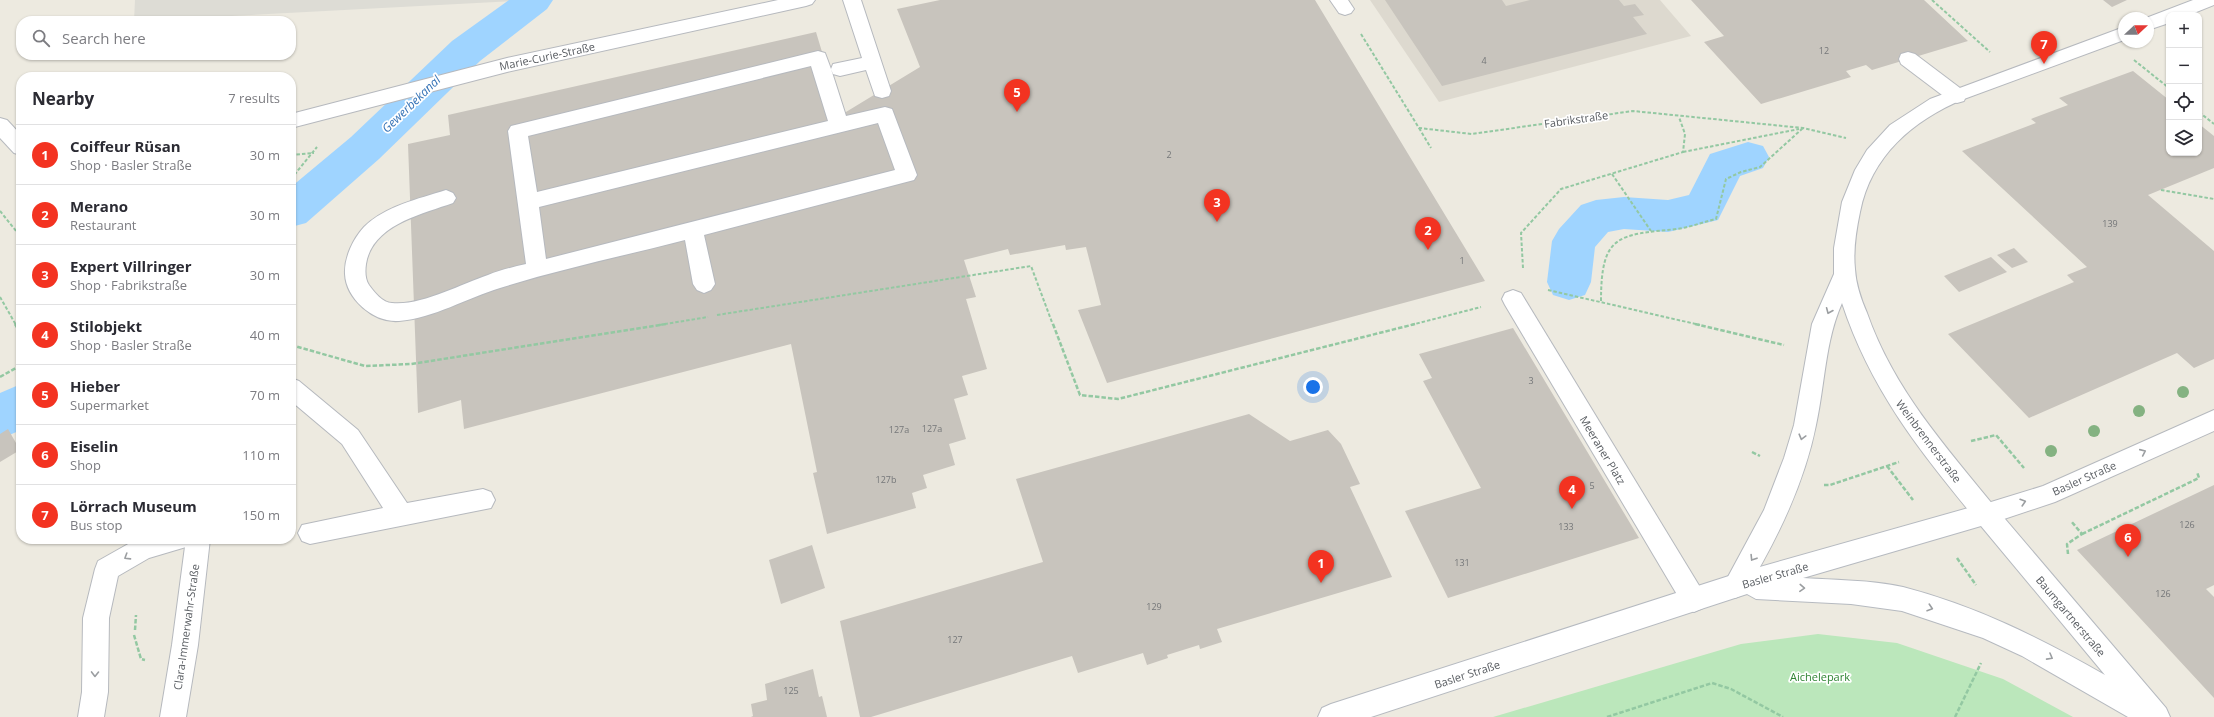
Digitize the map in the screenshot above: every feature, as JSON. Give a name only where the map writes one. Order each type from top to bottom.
[{"type":"street","name":"Marie-Curie-Straße","points":[[296,120],[507,65],[806,0]]},
{"type":"street","points":[[852,0],[882,91]]},
{"type":"street","points":[[2180,12],[2210,0]]},
{"type":"street","points":[[2154,22],[2166,17]]},
{"type":"street","name":"Weinbrennerstraße","points":[[1986,514],[1906,415],[1884,380],[1864,339],[1844,275],[1845,240],[1850,207],[1856,186],[1866,164],[1881,146],[1927,109],[1957,96],[2116,36]]},
{"type":"street","points":[[537,269],[518,131],[818,58],[839,125]]},
{"type":"street","points":[[1908,59],[1957,96]]},
{"type":"street","points":[[840,69],[873,62]]},
{"type":"street","points":[[446,198],[395,215],[372,231],[360,246],[355,263],[356,281],[365,297],[389,312],[406,311],[444,300],[496,280],[907,175],[885,114],[528,202]]},
{"type":"street","points":[[0,125],[16,143]]},
{"type":"street","points":[[693,230],[704,284]]},
{"type":"street","points":[[1735,586],[1756,553],[1774,519],[1791,472],[1808,412],[1821,329],[1844,275]]},
{"type":"street","name":"Meeraner Platz","points":[[1519,298],[1694,600]]},
{"type":"street","points":[[296,392],[350,437],[401,515]]},
{"type":"street","name":"Basler Straße","points":[[1331,717],[1735,586],[1986,514],[2047,494],[2214,420]]},
{"type":"street","points":[[310,533],[483,500]]},
{"type":"street","name":"Baumgartnerstraße","points":[[1986,514],[2157,717]]},
{"type":"street","points":[[91,717],[95,692],[96,618],[107,570],[143,548],[158,544]]},
{"type":"street","name":"Clara-Immerwahr-Straße","points":[[174,716],[185,645],[197,544]]},
{"type":"street","points":[[1735,586],[1802,588],[1851,592],[1902,599],[1988,627],[2031,647],[2154,717]]},
{"type":"path","points":[[1932,0],[2015,75]]},
{"type":"path","points":[[1342,5],[1431,148]]},
{"type":"path","points":[[2116,36],[2166,85]]},
{"type":"path","name":"Fabrikstraße","points":[[1419,128],[1472,134],[1589,116],[1633,111],[1679,117],[1803,128],[1881,146]]},
{"type":"path","points":[[2202,114],[2214,124]]},
{"type":"path","points":[[1679,117],[1684,134],[1683,152]]},
{"type":"path","points":[[1519,298],[1521,233],[1560,189],[1683,152],[1803,128]]},
{"type":"path","points":[[1601,301],[1600,276],[1606,254],[1615,242],[1629,234],[1688,227],[1716,219],[1726,179],[1741,172],[1760,167],[1803,128]]},
{"type":"path","points":[[296,155],[314,152]]},
{"type":"path","points":[[1612,174],[1651,231]]},
{"type":"path","points":[[2161,190],[2214,199]]},
{"type":"path","points":[[0,211],[16,231]]},
{"type":"path","points":[[296,346],[365,366],[411,364],[1031,266],[1080,395],[1118,399],[1549,290],[1817,352]]},
{"type":"path","points":[[0,297],[16,325]]},
{"type":"path","points":[[0,377],[16,368]]},
{"type":"path","points":[[1752,452],[1812,483],[1830,486],[1933,450],[1996,435]]},
{"type":"path","points":[[2082,534],[2198,478],[2196,472]]},
{"type":"path","points":[[1955,717],[1980,667],[1988,627]]},
{"type":"path","points":[[1607,717],[1712,683],[1732,689],[1783,717]]},
{"type":"shaded area","points":[[135,0],[536,0],[230,16],[134,16]]},
{"type":"shaded area","points":[[1370,0],[1660,0],[1691,36],[1439,102]]},
{"type":"green space","name":"Aichelepark","points":[[1818,634],[1897,643],[2003,679],[2073,717],[1493,717],[1741,644]]},
{"type":"building","points":[[940,0],[1315,0],[1485,281],[1107,383],[1078,310],[1101,305],[1086,247],[1066,250],[1065,245],[1010,255],[1008,249],[964,260],[976,297],[966,299],[987,369],[962,376],[968,395],[954,399],[966,439],[949,444],[955,465],[923,475],[927,488],[912,493],[916,508],[827,534],[813,473],[817,472],[791,344],[464,429],[461,400],[418,413],[408,144],[450,135],[448,115],[816,32],[841,115],[920,67],[897,9]]},
{"type":"building","points":[[1385,0],[1502,0],[1506,6],[1530,0],[1619,0],[1624,6],[1635,4],[1644,15],[1633,17],[1647,34],[1442,86]]},
{"type":"building","points":[[1691,0],[1924,0],[1968,41],[1872,70],[1866,65],[1846,71],[1851,77],[1761,104],[1704,42],[1724,36]]},
{"type":"building","points":[[2103,0],[2127,0],[2112,7]]},
{"type":"building","points":[[2133,71],[2166,98],[2166,156],[2202,156],[2202,126],[2214,136],[2214,168],[2148,195],[2214,251],[2214,359],[2194,368],[2177,353],[2029,418],[1948,334],[2074,282],[2067,275],[2087,267],[1962,151],[2036,123],[2031,119],[2068,105],[2059,98]]},
{"type":"building","points":[[2014,248],[2028,262],[2012,268],[1997,255]]},
{"type":"building","points":[[1991,257],[2007,272],[1959,292],[1944,276]]},
{"type":"building","points":[[1513,328],[1639,538],[1448,598],[1405,511],[1481,488],[1423,381],[1432,378],[1419,354]]},
{"type":"building","points":[[1249,414],[1290,441],[1328,430],[1341,444],[1360,484],[1350,487],[1392,577],[1217,629],[1222,642],[1200,649],[1199,645],[1167,655],[1168,658],[1147,665],[1143,653],[1078,673],[1072,656],[871,717],[860,717],[840,621],[1043,562],[1016,479]]},
{"type":"building","points":[[8,429],[16,443],[16,452],[0,462],[0,434]]},
{"type":"building","points":[[2214,485],[2214,585],[2206,589],[2214,597],[2214,698],[2077,550]]},
{"type":"building","points":[[812,545],[825,588],[781,604],[769,560]]},
{"type":"building","points":[[813,669],[819,697],[822,696],[827,717],[751,717],[753,716],[751,704],[767,700],[765,684]]},
{"type":"waterway","name":"Gewerbekanal","points":[[296,207],[365,148],[466,51],[534,0]]},
{"type":"waterway","points":[[1569,282],[1574,241],[1596,217],[1624,213],[1668,216],[1703,208],[1725,165],[1748,157]]},
{"type":"waterway","name":"Gewerbekanal","points":[[0,418],[16,407]]},
{"type":"place","name":"Lörrach Museum","points":[[2044,64]]},
{"type":"place","name":"Hieber","points":[[1017,112]]},
{"type":"place","name":"Expert Villringer","points":[[1217,222]]},
{"type":"place","name":"Merano","points":[[1428,250]]},
{"type":"place","name":"Stilobjekt","points":[[1572,509]]},
{"type":"place","name":"Eiselin","points":[[2128,557]]},
{"type":"place","name":"Coiffeur Rüsan","points":[[1321,583]]}]
